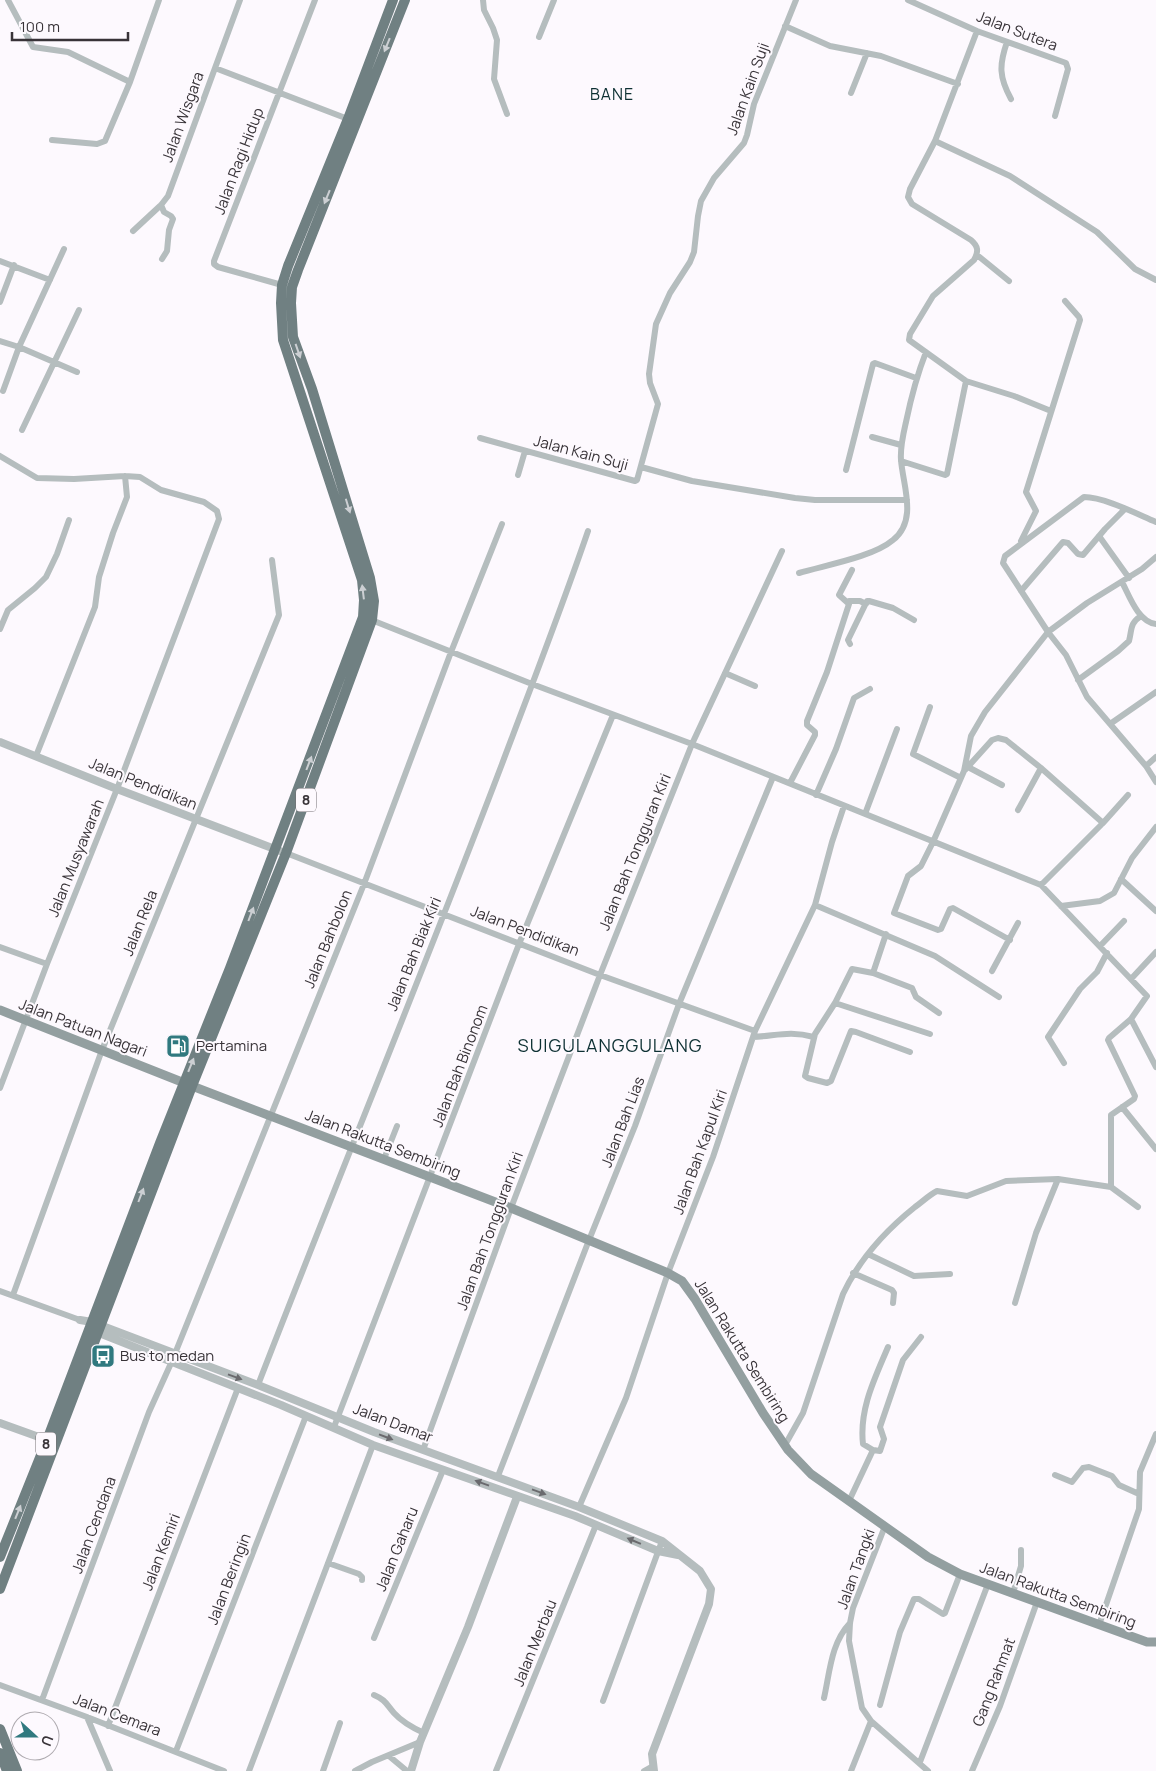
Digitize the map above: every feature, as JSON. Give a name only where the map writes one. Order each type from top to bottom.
[{"type":"highway","name":"8","points":[[367,618],[362,580],[283,340],[281,303],[282,286],[393,0]]},
{"type":"highway","name":"8","points":[[0,1589],[51,1441],[94,1327],[188,1084],[281,852],[374,601],[370,578],[314,397],[293,337],[291,303],[292,287],[298,270],[405,0]]},
{"type":"highway","name":"8","points":[[0,1557],[51,1441]]},
{"type":"highway","points":[[0,1729],[17,1771]]},
{"type":"highway","points":[[0,1753],[8,1771]]},
{"type":"main road","name":"Jalan Patuan Nagari","points":[[0,1010],[188,1084]]},
{"type":"main road","name":"Jalan Rakutta Sembiring","points":[[188,1084],[511,1208],[668,1273],[682,1281],[695,1299],[763,1413],[785,1445],[811,1474],[928,1557],[960,1574],[1147,1642],[1156,1642]]},
{"type":"street","points":[[8,0],[32,47],[68,52],[130,82]]},
{"type":"street","points":[[52,140],[97,144],[105,142],[130,82],[159,0]]},
{"type":"street","name":"Jalan Wisgara","points":[[133,231],[168,196],[240,0]]},
{"type":"street","name":"Jalan Ragi Hidup","points":[[282,286],[218,267],[214,261],[315,0]]},
{"type":"street","points":[[483,0],[484,10],[494,28],[497,40],[494,80],[508,114]]},
{"type":"street","points":[[539,37],[554,0]]},
{"type":"street","name":"Jalan Kain Suji","points":[[480,438],[637,480],[658,404],[650,383],[656,324],[670,293],[692,256],[701,201],[714,178],[744,143],[754,104],[796,0]]},
{"type":"street","name":"Jalan Sutera","points":[[908,0],[978,31],[1068,65],[1055,116]]},
{"type":"street","points":[[785,26],[830,46],[881,56],[958,84]]},
{"type":"street","points":[[978,31],[935,141],[910,189],[909,200],[912,204],[971,240],[977,246],[977,255],[974,260],[934,296],[910,334],[909,340],[966,381],[1014,396],[1052,411]]},
{"type":"street","points":[[1008,42],[1001,60],[1001,69],[1002,80],[1011,99]]},
{"type":"street","points":[[851,93],[867,53]]},
{"type":"street","points":[[215,68],[348,119]]},
{"type":"street","points":[[935,141],[1010,176],[1097,232],[1135,269],[1156,280]]},
{"type":"street","points":[[161,205],[164,212],[174,219],[169,230],[166,251],[162,259]]},
{"type":"street","points":[[2,391],[64,249]]},
{"type":"street","points":[[977,255],[1009,281]]},
{"type":"street","points":[[0,261],[50,280]]},
{"type":"street","points":[[0,302],[14,265]]},
{"type":"street","points":[[1020,544],[1036,514],[1035,507],[1026,492],[1080,319],[1065,301]]},
{"type":"street","points":[[22,430],[79,310]]},
{"type":"street","points":[[0,341],[20,347],[77,372]]},
{"type":"street","points":[[799,572],[878,550],[894,540],[902,528],[906,519],[908,500],[901,461],[901,445],[916,378],[926,352]]},
{"type":"street","points":[[846,470],[872,364],[875,363],[916,378]]},
{"type":"street","points":[[901,461],[945,475],[947,474],[966,381]]},
{"type":"street","points":[[872,437],[901,445]]},
{"type":"street","points":[[518,475],[525,451]]},
{"type":"street","points":[[0,456],[37,478],[74,479],[125,476],[127,497],[112,533],[98,580],[94,607],[36,756]]},
{"type":"street","points":[[641,467],[692,481],[795,498],[822,500],[908,500]]},
{"type":"street","name":"Jalan Musyawarah","points":[[0,1088],[117,789],[219,518],[217,511],[204,502],[155,488],[140,477],[125,476]]},
{"type":"street","points":[[1156,522],[1094,498],[1084,497],[1005,556],[1003,563],[1066,656],[1086,697],[1146,766],[1156,782]]},
{"type":"street","points":[[1021,590],[1063,542],[1068,543],[1078,554],[1083,555],[1125,509]]},
{"type":"street","points":[[0,629],[8,610],[36,588],[46,577],[57,554],[68,520]]},
{"type":"street","name":"Jalan Bahbolon","points":[[174,1357],[364,884],[451,652],[502,524]]},
{"type":"street","name":"Jalan Bah Biak Kiri","points":[[258,1385],[350,1146],[443,915],[561,612],[588,531]]},
{"type":"street","points":[[1099,536],[1129,578]]},
{"type":"street","name":"Jalan Bah Tongguran Kiri","points":[[423,1450],[511,1208],[600,975],[692,744],[782,551]]},
{"type":"street","points":[[966,769],[970,740],[978,724],[1048,632],[1087,603],[1129,578],[1156,557]]},
{"type":"street","name":"Jalan Rela","points":[[12,1295],[102,1050],[279,615],[272,560]]},
{"type":"street","points":[[852,570],[839,595],[840,598],[849,602],[860,601],[866,604]]},
{"type":"street","points":[[1122,582],[1142,616],[1156,624]]},
{"type":"street","points":[[850,644],[848,640],[867,601],[893,608],[914,620]]},
{"type":"street","points":[[790,783],[815,735],[815,732],[807,725],[807,721],[827,672],[849,602]]},
{"type":"street","points":[[1078,680],[1129,641],[1132,624],[1142,616]]},
{"type":"street","points":[[367,618],[532,684],[692,744],[1041,885],[1147,997],[1131,1019],[1108,1040],[1135,1094],[1134,1099],[1111,1115],[1111,1187]]},
{"type":"street","points":[[726,673],[755,686]]},
{"type":"street","points":[[816,795],[836,749],[854,698],[870,689]]},
{"type":"street","points":[[1110,724],[1156,692]]},
{"type":"street","points":[[930,707],[913,754],[961,778]]},
{"type":"street","name":"Jalan Bah Binonom","points":[[334,1427],[519,944],[613,715]]},
{"type":"street","points":[[865,814],[897,730]]},
{"type":"street","points":[[1010,940],[953,908],[950,909],[941,929],[938,930],[894,913],[908,876],[921,866],[966,769],[992,740],[998,738],[1006,740],[1041,768],[1103,824]]},
{"type":"street","name":"Jalan Pendidikan","points":[[0,742],[195,820],[754,1034]]},
{"type":"street","points":[[1146,766],[1156,757]]},
{"type":"street","points":[[1018,810],[1041,768]]},
{"type":"street","points":[[966,769],[1002,785]]},
{"type":"street","name":"Jalan Bah Lias","points":[[498,1476],[635,1126],[679,1004],[773,777]]},
{"type":"street","points":[[1041,885],[1103,824],[1128,795]]},
{"type":"street","name":"Jalan Bah Kapul Kiri","points":[[579,1507],[626,1398],[668,1273],[713,1157],[754,1034],[816,905],[832,842],[844,806]]},
{"type":"street","points":[[1061,906],[1103,900],[1114,893],[1137,850],[1156,827]]},
{"type":"street","points":[[1121,879],[1156,911]]},
{"type":"street","points":[[816,905],[939,958],[999,997]]},
{"type":"street","points":[[1100,946],[1124,920]]},
{"type":"street","points":[[992,970],[1018,923]]},
{"type":"street","points":[[873,973],[886,934]]},
{"type":"street","points":[[0,947],[47,964]]},
{"type":"street","points":[[1131,979],[1156,952]]},
{"type":"street","points":[[1064,1063],[1048,1037],[1080,989],[1098,972],[1107,953]]},
{"type":"street","points":[[910,1052],[856,1032],[850,1032],[831,1081],[827,1083],[805,1076],[814,1037],[835,1003],[852,969],[873,973],[912,988],[916,997],[939,1013]]},
{"type":"street","points":[[835,1003],[930,1034]]},
{"type":"street","points":[[1131,1019],[1156,1067]]},
{"type":"street","points":[[754,1034],[767,1036],[785,1033],[814,1037]]},
{"type":"street","points":[[1122,1107],[1156,1149]]},
{"type":"street","points":[[384,1159],[397,1126]]},
{"type":"street","points":[[1015,1303],[1036,1233],[1058,1179]]},
{"type":"street","points":[[785,1445],[803,1413],[843,1294],[853,1273],[886,1232],[934,1192],[939,1191],[967,1196],[1002,1182],[1058,1179],[1111,1187],[1138,1207]]},
{"type":"street","points":[[868,1254],[914,1276],[950,1274]]},
{"type":"street","points":[[853,1273],[892,1290],[894,1293],[893,1302]]},
{"type":"street","points":[[0,1291],[80,1320],[94,1327]]},
{"type":"street","name":"Jalan Damar","points":[[94,1327],[174,1357],[258,1385],[423,1450],[498,1476],[662,1540],[700,1571],[711,1589],[710,1604],[652,1754],[653,1768]]},
{"type":"street","points":[[888,1347],[869,1392],[862,1419],[863,1444],[873,1450],[880,1450],[884,1438],[880,1426],[905,1356],[921,1337]]},
{"type":"street","name":"Jalan Damar","points":[[174,1357],[238,1388],[334,1427],[372,1445],[596,1525],[658,1551],[680,1555]]},
{"type":"street","name":"Jalan Cendana","points":[[42,1700],[149,1412],[174,1357]]},
{"type":"street","name":"Jalan Kemiri","points":[[108,1726],[238,1388]]},
{"type":"street","points":[[281,1405],[284,1396]]},
{"type":"street","name":"Jalan Beringin","points":[[176,1751],[306,1416]]},
{"type":"street","points":[[0,1423],[51,1441]]},
{"type":"street","points":[[1099,1625],[1138,1512],[1140,1472],[1156,1434]]},
{"type":"street","points":[[249,1771],[372,1445]]},
{"type":"street","points":[[849,1501],[873,1450]]},
{"type":"street","points":[[1055,1476],[1072,1482],[1084,1468],[1089,1467],[1112,1476],[1119,1485],[1139,1494]]},
{"type":"street","name":"Jalan Gaharu","points":[[374,1638],[443,1470]]},
{"type":"street","points":[[388,1756],[409,1771],[468,1627],[517,1497]]},
{"type":"street","name":"Jalan Merbau","points":[[496,1771],[596,1525]]},
{"type":"street","name":"Jalan Tangki","points":[[885,1526],[859,1590],[850,1623],[849,1641],[862,1708],[871,1721],[928,1771]]},
{"type":"street","points":[[602,1700],[662,1540]]},
{"type":"street","points":[[1013,1593],[1021,1566],[1020,1550]]},
{"type":"street","points":[[328,1562],[361,1575],[362,1580]]},
{"type":"street","points":[[880,1705],[900,1632],[914,1599],[919,1599],[945,1613],[960,1574]]},
{"type":"street","points":[[920,1762],[988,1584]]},
{"type":"street","name":"Gang Rahmat","points":[[972,1771],[1000,1706],[1037,1602]]},
{"type":"street","points":[[824,1698],[835,1644],[850,1623]]},
{"type":"street","name":"Jalan Cemara","points":[[0,1685],[224,1771]]},
{"type":"street","points":[[374,1695],[385,1701],[404,1722],[424,1733]]},
{"type":"street","points":[[87,1717],[110,1771]]},
{"type":"street","points":[[851,1771],[871,1721]]},
{"type":"street","points":[[323,1771],[340,1723]]},
{"type":"street","points":[[355,1771],[420,1742]]},
{"type":"street","points":[[644,1771],[653,1768]]},
{"type":"place","name":"Pertamina","points":[[178,1046]]},
{"type":"place","name":"Bus to medan","points":[[103,1356]]},
{"type":"district","name":"BANE","points":[[612,94]]},
{"type":"district","name":"SUIGULANGGULANG","points":[[610,1046]]}]
